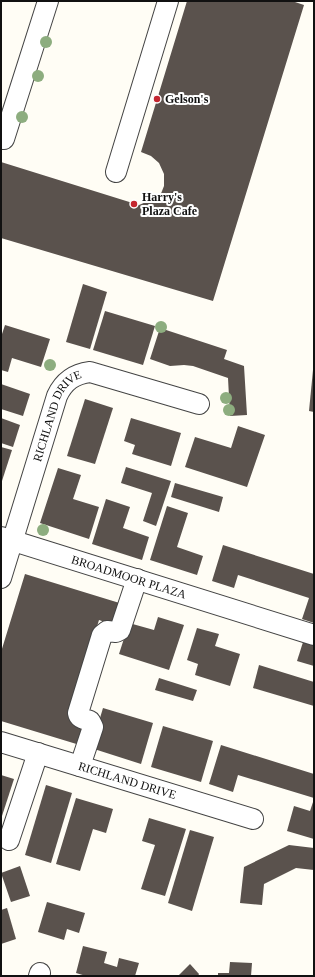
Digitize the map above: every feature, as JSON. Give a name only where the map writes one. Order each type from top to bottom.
[{"type":"street","points":[[4,139],[48,1]]},
{"type":"street","points":[[116,172],[168,1]]},
{"type":"street","name":"RICHLAND DRIVE","points":[[1,578],[7,539],[57,396],[66,381],[82,373],[90,372],[199,404]]},
{"type":"street","name":"BROADMOOR PLAZA","points":[[7,539],[314,635]]},
{"type":"street","points":[[80,766],[93,727],[90,721],[81,718],[78,713],[102,635],[106,631],[116,632],[120,630],[137,579]]},
{"type":"street","name":"RICHLAND DRIVE","points":[[1,742],[253,819]]},
{"type":"street","points":[[9,840],[38,753]]},
{"type":"building","points":[[187,1],[292,1],[304,5],[213,301],[1,238],[1,162],[139,205],[160,196],[164,186],[164,174],[159,163],[151,156],[141,152]]},
{"type":"building","points":[[83,284],[107,292],[90,349],[66,342]]},
{"type":"building","points":[[105,311],[155,326],[143,365],[93,350]]},
{"type":"building","points":[[5,325],[50,339],[41,367],[12,358],[8,372],[1,370],[1,337]]},
{"type":"building","points":[[160,328],[227,350],[224,359],[244,366],[247,415],[230,416],[228,378],[193,366],[170,366],[150,359]]},
{"type":"building","points":[[314,370],[314,412],[309,411]]},
{"type":"building","points":[[1,384],[30,394],[23,416],[1,409]]},
{"type":"building","points":[[85,399],[113,408],[95,464],[67,456]]},
{"type":"building","points":[[1,418],[20,425],[13,447],[1,443]]},
{"type":"building","points":[[131,418],[181,433],[171,466],[132,454],[135,445],[124,441]]},
{"type":"building","points":[[238,426],[265,435],[247,487],[185,467],[195,437],[231,448]]},
{"type":"building","points":[[1,447],[12,450],[1,484]]},
{"type":"building","points":[[126,467],[171,481],[156,526],[143,521],[152,493],[121,483]]},
{"type":"building","points":[[58,468],[81,475],[73,499],[99,507],[89,539],[40,523]]},
{"type":"building","points":[[175,483],[223,497],[219,512],[171,497]]},
{"type":"building","points":[[106,499],[130,507],[123,528],[149,537],[142,560],[92,544]]},
{"type":"building","points":[[167,506],[188,513],[177,547],[203,556],[197,575],[150,560]]},
{"type":"building","points":[[223,545],[314,574],[314,623],[302,619],[309,598],[238,575],[234,588],[212,581]]},
{"type":"building","points":[[25,574],[126,605],[119,627],[99,620],[69,718],[90,725],[83,746],[1,721],[1,652]]},
{"type":"building","points":[[158,617],[184,625],[169,670],[119,654],[129,623],[154,630]]},
{"type":"building","points":[[197,628],[219,634],[215,646],[240,654],[230,686],[195,675],[198,664],[187,660]]},
{"type":"building","points":[[304,639],[314,642],[314,666],[297,661]]},
{"type":"building","points":[[259,665],[314,682],[314,706],[253,688]]},
{"type":"building","points":[[159,678],[197,690],[193,701],[155,690]]},
{"type":"building","points":[[103,708],[153,723],[141,764],[91,748]]},
{"type":"building","points":[[163,726],[213,741],[201,782],[151,767]]},
{"type":"building","points":[[221,745],[314,774],[314,798],[238,775],[233,792],[209,784]]},
{"type":"building","points":[[1,775],[14,779],[1,819]]},
{"type":"building","points":[[46,785],[72,793],[51,863],[25,855]]},
{"type":"building","points":[[76,798],[113,809],[106,833],[93,829],[80,871],[56,864]]},
{"type":"building","points":[[314,799],[314,839],[287,831],[294,806],[310,811]]},
{"type":"building","points":[[149,818],[186,829],[165,896],[141,889],[155,845],[142,841]]},
{"type":"building","points":[[190,830],[214,837],[192,911],[168,903]]},
{"type":"building","points":[[289,845],[314,848],[314,870],[296,868],[264,884],[262,905],[240,903],[244,867]]},
{"type":"building","points":[[20,866],[30,896],[11,902],[1,873]]},
{"type":"building","points":[[47,902],[85,913],[79,933],[67,929],[64,940],[38,932]]},
{"type":"building","points":[[7,908],[16,939],[1,944],[1,910]]},
{"type":"building","points":[[83,946],[107,952],[104,963],[117,967],[119,958],[139,963],[135,976],[86,976],[76,973]]},
{"type":"building","points":[[230,962],[252,963],[251,976],[218,976],[218,973],[229,973]]},
{"type":"building","points":[[190,964],[199,974],[198,976],[178,976]]},
{"type":"place","name":"Gelson's","points":[[157,99]]},
{"type":"place","name":"Harry's Plaza Cafe","points":[[134,204]]}]
